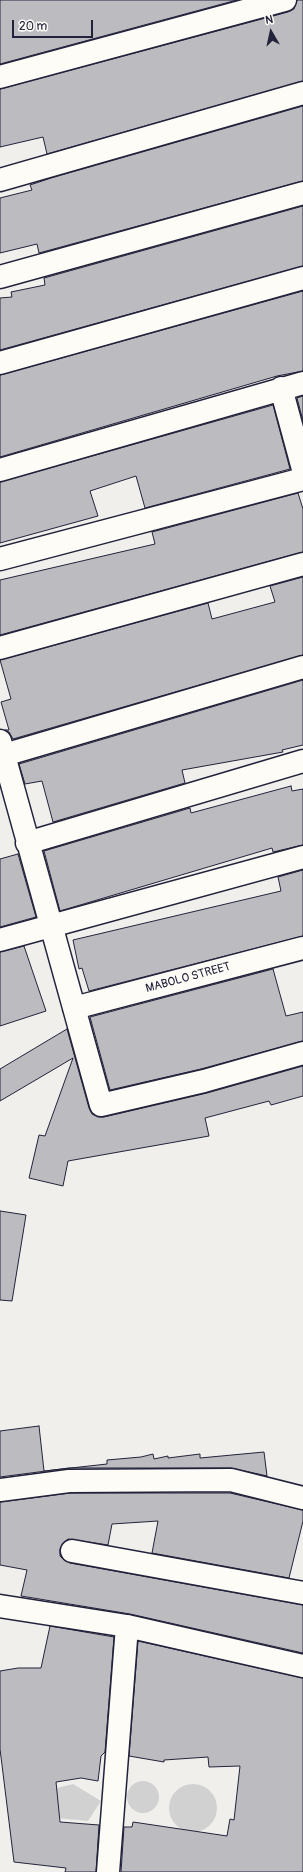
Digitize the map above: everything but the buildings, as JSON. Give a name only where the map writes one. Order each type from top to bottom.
[{"type":"street","points":[[0,77],[286,0]]},
{"type":"street","points":[[0,180],[303,93]]},
{"type":"street","points":[[0,278],[303,193]]},
{"type":"street","points":[[0,363],[303,278]]},
{"type":"street","points":[[0,470],[303,382]]},
{"type":"street","points":[[281,388],[303,469]]},
{"type":"street","points":[[0,559],[303,479]]},
{"type":"street","points":[[0,648],[303,564]]},
{"type":"street","points":[[303,667],[2,748],[27,843],[101,1105],[204,1081],[303,1053]]},
{"type":"street","points":[[27,843],[303,761]]},
{"type":"street","points":[[0,940],[303,857]]},
{"type":"street","name":"MABOLO STREET","points":[[74,1008],[303,948]]},
{"type":"street","points":[[0,1490],[69,1481],[231,1480],[303,1498]]},
{"type":"street","points":[[72,1551],[303,1593]]},
{"type":"street","points":[[0,1606],[128,1626],[303,1666]]},
{"type":"street","points":[[108,1872],[128,1626]]},
{"type":"shaded area","points":[[143,1781],[149,1782],[156,1788],[159,1797],[158,1803],[152,1810],[143,1813],[137,1812],[130,1806],[127,1797],[128,1791],[134,1784]]},
{"type":"shaded area","points":[[73,1784],[101,1801],[88,1821],[56,1818],[29,1795]]},
{"type":"shaded area","points":[[188,1784],[198,1784],[207,1788],[213,1794],[216,1799],[216,1817],[207,1828],[198,1832],[188,1832],[179,1828],[173,1822],[169,1813],[169,1803],[173,1794],[179,1788]]}]
